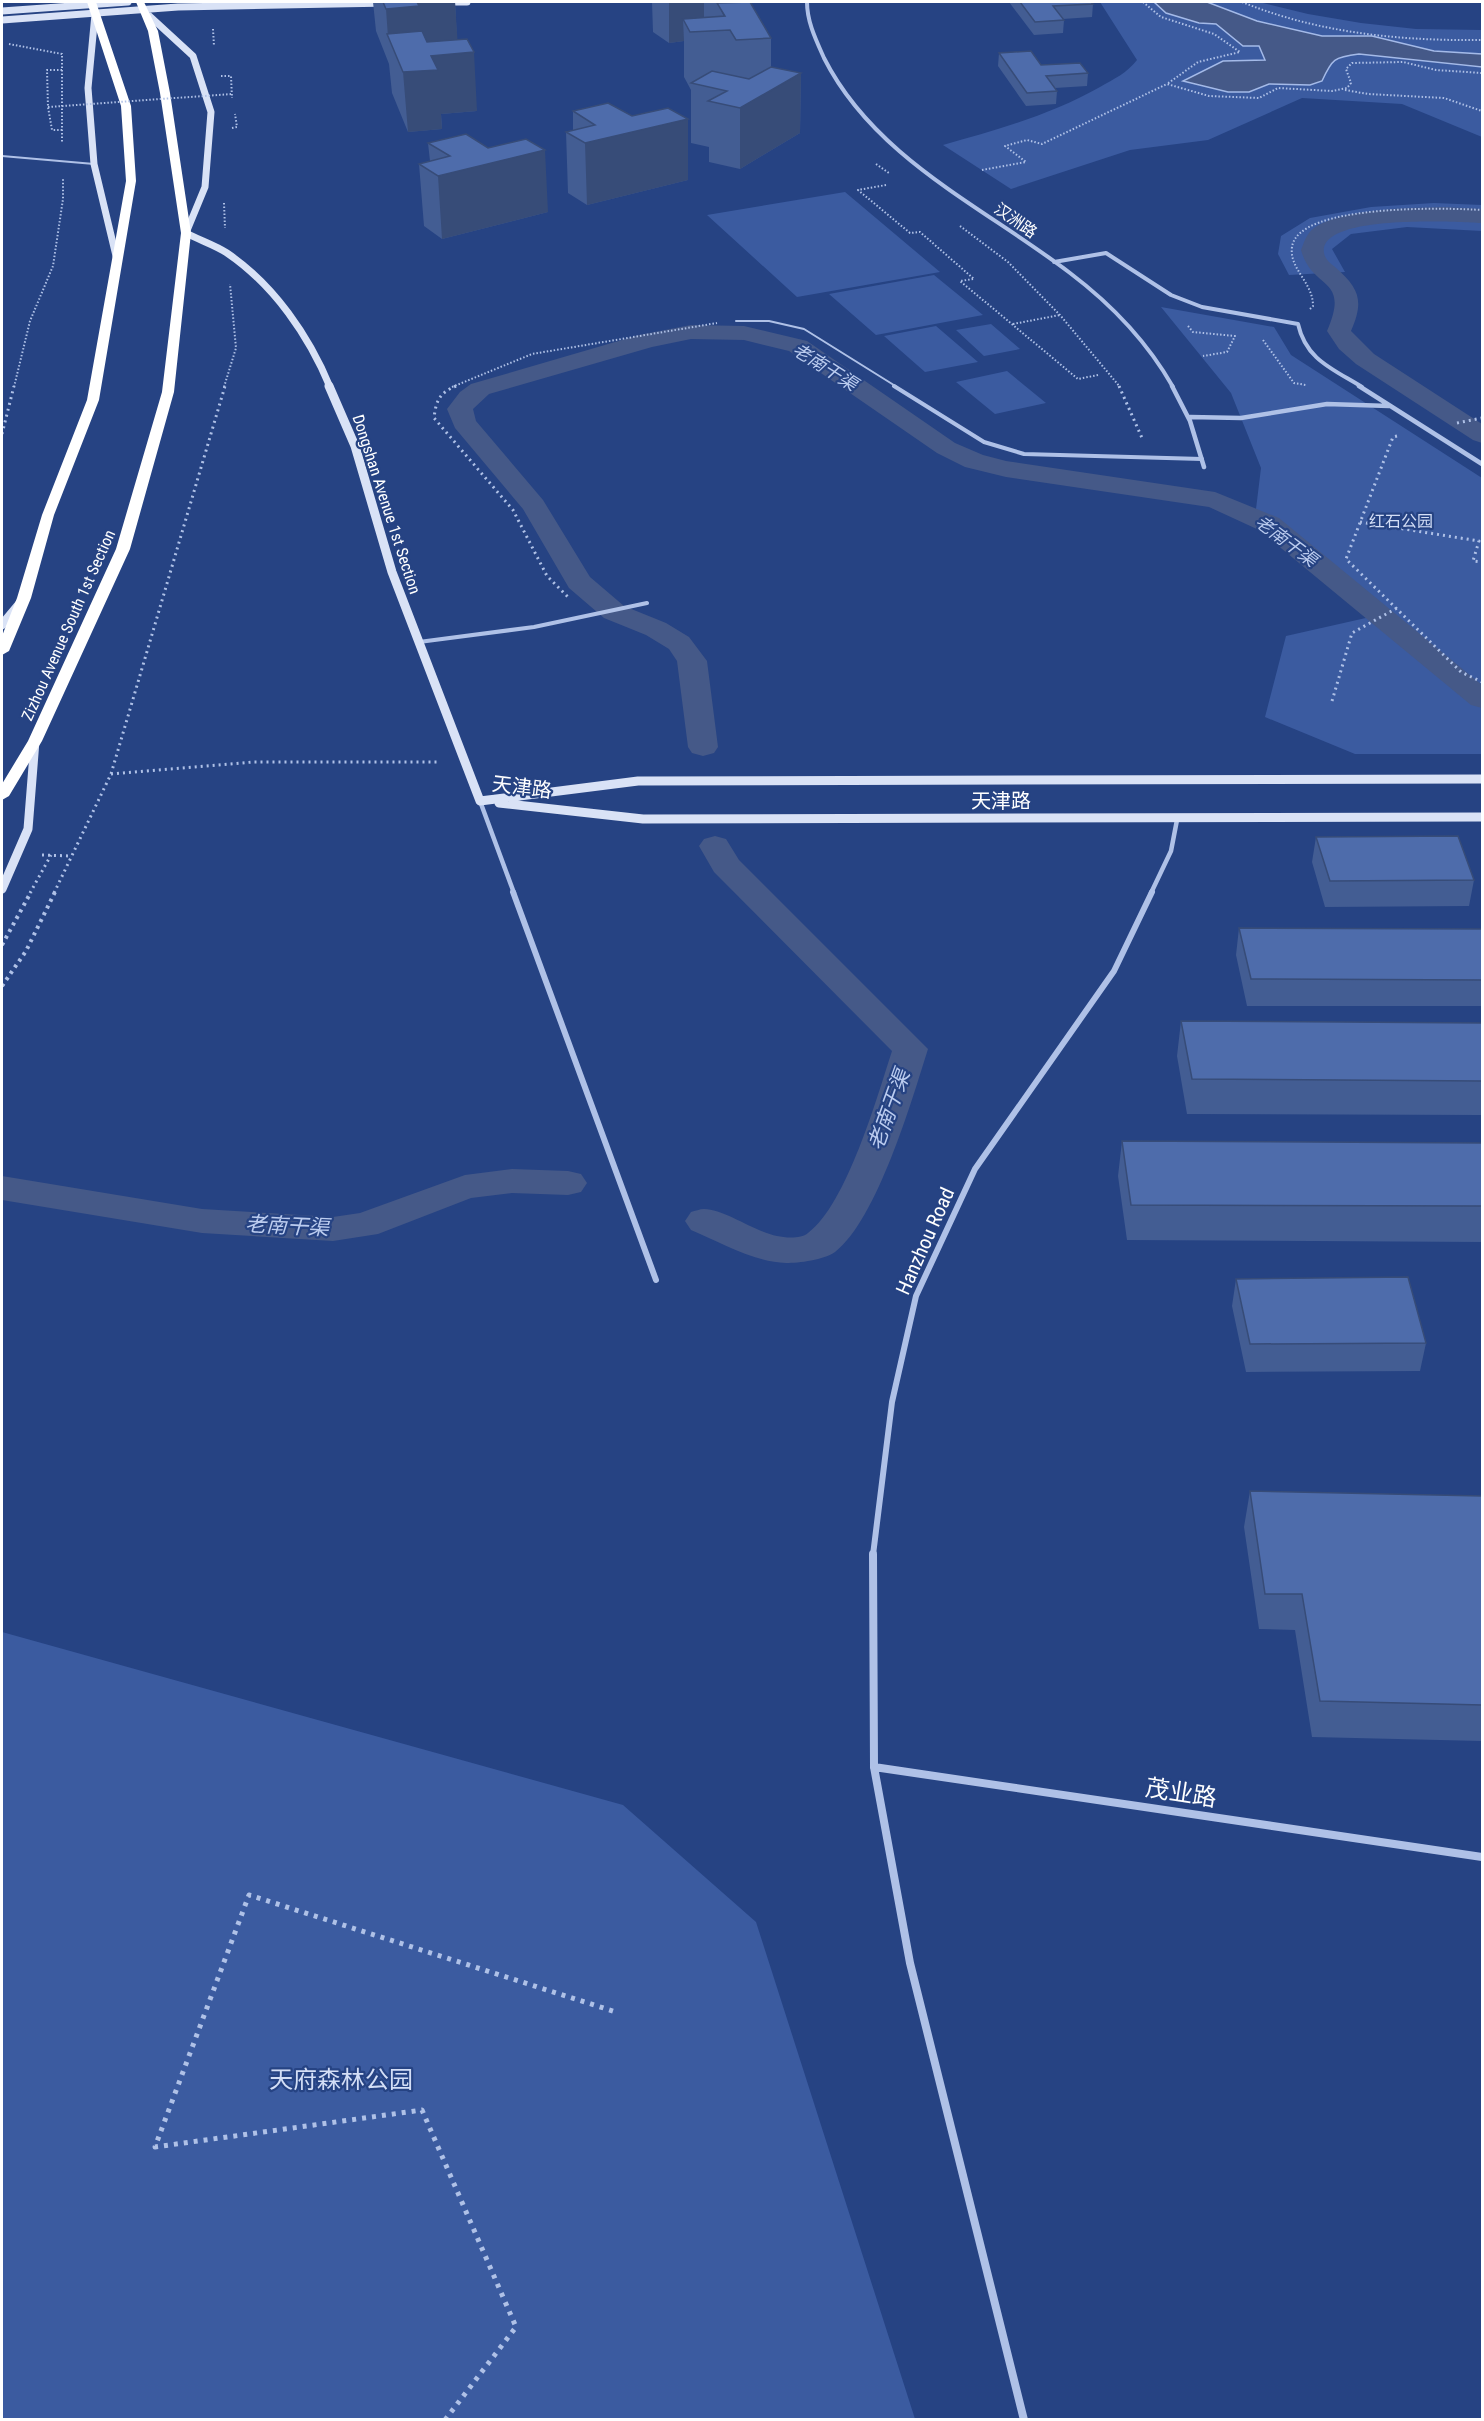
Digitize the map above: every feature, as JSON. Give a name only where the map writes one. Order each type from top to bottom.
[{"type":"highway","name":"Zizhou Avenue South 1st Section","points":[[2,796],[35,741],[126,537],[168,392],[186,233],[165,93],[153,31],[141,6]]},
{"type":"highway","points":[[2,651],[24,598],[48,515],[93,400],[131,181],[126,106],[93,7]]},
{"type":"street","points":[[2,20],[128,2]]},
{"type":"street","points":[[432,2],[467,2]]},
{"type":"street","name":"汉洲路","points":[[807,2],[814,33],[831,76],[868,122],[904,156],[1054,262],[1107,304],[1144,343],[1170,381],[1190,417],[1204,466]]},
{"type":"street","points":[[2,11],[141,6],[397,3]]},
{"type":"street","points":[[141,6],[193,56],[212,112],[205,187],[186,233]]},
{"type":"street","points":[[93,7],[88,88],[94,164],[117,260]]},
{"type":"street","name":"Dongshan Avenue 1st Section","points":[[186,233],[227,252],[262,283],[292,318],[319,361],[355,446],[392,572],[480,801]]},
{"type":"street","points":[[1054,262],[1106,253],[1171,295],[1202,307],[1298,324],[1302,341],[1314,357],[1482,464]]},
{"type":"street","points":[[1190,417],[1241,418],[1327,405],[1391,406]]},
{"type":"street","points":[[2,625],[24,598]]},
{"type":"street","points":[[2,889],[28,829],[35,741]]},
{"type":"street","name":"天津路","points":[[480,801],[638,781],[1482,779]]},
{"type":"street","points":[[480,801],[656,1280]]},
{"type":"street","name":"天津路","points":[[480,801],[643,819],[1176,820],[1482,817]]},
{"type":"street","name":"Hanzhou Road","points":[[1024,2420],[910,1963],[874,1767],[872,1562],[892,1402],[916,1296],[975,1169],[1114,971],[1171,851],[1176,820]]},
{"type":"street","name":"茂业路","points":[[874,1767],[1482,1857]]},
{"type":"lane","points":[[2,156],[94,164]]},
{"type":"lane","points":[[736,321],[769,321],[804,329],[984,442],[1003,449],[1051,456],[1202,459]]},
{"type":"lane","points":[[419,642],[474,638],[587,617],[647,603]]},
{"type":"path","points":[[982,170],[1026,162],[1005,146],[1027,140],[1042,144],[1167,84],[1198,62],[1240,52],[1214,34],[1161,17],[1143,2]]},
{"type":"path","points":[[1242,2],[1264,12],[1304,24],[1415,38],[1482,40]]},
{"type":"path","points":[[1454,2],[1482,3]]},
{"type":"path","points":[[2,42],[62,54],[63,161],[63,199],[53,266],[30,321],[2,434]]},
{"type":"path","points":[[1342,90],[1351,83],[1346,69],[1352,63],[1360,62],[1403,62],[1436,70],[1482,73]]},
{"type":"path","points":[[62,70],[47,70],[48,107],[52,130],[62,130]]},
{"type":"path","points":[[48,107],[232,94],[231,76]]},
{"type":"path","points":[[1167,84],[1209,96],[1259,98],[1278,87],[1444,98],[1482,111]]},
{"type":"path","points":[[876,164],[895,178]]},
{"type":"path","points":[[886,185],[858,190],[910,233],[920,232],[974,279],[960,281],[1078,379],[1098,375]]},
{"type":"path","points":[[1298,324],[1313,306],[1312,293],[1291,255],[1293,241],[1303,230],[1322,221],[1397,209],[1482,210]]},
{"type":"path","points":[[952,220],[1008,261],[1060,315],[1120,387],[1150,458]]},
{"type":"path","points":[[1012,324],[1060,315]]},
{"type":"path","points":[[587,617],[548,576],[513,510],[434,418],[436,403],[442,391],[532,354],[687,327],[736,321]]},
{"type":"path","points":[[1193,323],[1187,324],[1193,332],[1235,336],[1227,352],[1203,356]]},
{"type":"path","points":[[1260,335],[1294,383],[1316,386]]},
{"type":"path","points":[[1393,437],[1346,559],[1461,672],[1482,682]]},
{"type":"path","points":[[1360,522],[1479,541],[1473,561],[1482,562]]},
{"type":"path","points":[[1332,700],[1352,633],[1397,609]]},
{"type":"path","points":[[111,774],[253,762],[465,762]]},
{"type":"path","points":[[2,945],[51,855]]},
{"type":"path","points":[[445,2420],[516,2327],[422,2110],[155,2147],[249,1895],[616,2012]]},
{"type":"green space","points":[[1100,2],[1259,2],[1308,14],[1361,23],[1416,29],[1482,30],[1482,137],[1402,104],[1302,98],[1208,140],[1130,150],[1011,189],[943,145],[1043,114],[1081,97],[1129,69],[1137,60]]},
{"type":"green space","points":[[845,192],[940,272],[797,297],[707,215]]},
{"type":"green space","points":[[1434,203],[1482,205],[1482,231],[1407,227],[1351,234],[1332,249],[1345,272],[1289,275],[1278,254],[1281,236],[1310,218],[1371,207]]},
{"type":"green space","points":[[934,275],[983,315],[876,335],[829,294]]},
{"type":"green space","name":"红石公园","points":[[1161,307],[1274,327],[1291,355],[1482,478],[1482,754],[1355,754],[1265,717],[1286,636],[1388,613],[1256,509],[1261,468],[1231,393]]},
{"type":"green space","points":[[991,324],[1020,349],[984,356],[956,330]]},
{"type":"green space","points":[[936,326],[978,362],[925,372],[884,336]]},
{"type":"green space","points":[[1007,371],[1046,403],[995,414],[956,382]]},
{"type":"green space","name":"天府森林公园","points":[[2,1632],[623,1805],[756,1922],[915,2419],[2,2419]]},
{"type":"shaded area","points":[[1154,2],[1207,2],[1257,21],[1322,36],[1372,36],[1434,51],[1482,54],[1482,67],[1359,54],[1335,60],[1322,81],[1310,85],[1269,84],[1249,92],[1228,92],[1183,81],[1223,61],[1265,60],[1259,46],[1243,46],[1216,24],[1199,23],[1166,13]]},
{"type":"building","points":[[383,2],[417,2],[419,6],[386,9]]},
{"type":"building","points":[[750,2],[771,38],[736,40],[730,30],[690,32],[683,19],[725,16],[717,3]]},
{"type":"building","points":[[1020,2],[1091,2],[1093,4],[1053,6],[1064,20],[1035,22]]},
{"type":"building","points":[[422,31],[427,42],[467,39],[474,52],[431,56],[438,70],[403,72],[387,34]]},
{"type":"building","points":[[1031,51],[1041,65],[1080,63],[1088,73],[1046,76],[1057,91],[1027,93],[999,53]]},
{"type":"building","points":[[771,67],[801,73],[740,108],[708,101],[727,91],[691,83],[712,71],[749,79]]},
{"type":"building","points":[[608,103],[632,116],[668,108],[688,119],[585,143],[566,132],[595,125],[573,111]]},
{"type":"building","points":[[466,134],[488,148],[526,139],[545,150],[438,176],[419,164],[450,156],[428,143]]},
{"type":"building","points":[[1458,836],[1474,880],[1330,881],[1316,837]]},
{"type":"building","points":[[1239,928],[1482,929],[1482,980],[1251,979]]},
{"type":"building","points":[[1181,1021],[1482,1023],[1482,1081],[1192,1079]]},
{"type":"building","points":[[1122,1141],[1482,1143],[1482,1206],[1131,1205]]},
{"type":"building","points":[[1408,1277],[1426,1343],[1250,1344],[1236,1279]]},
{"type":"building","points":[[1250,1491],[1482,1496],[1482,1705],[1320,1701],[1302,1594],[1265,1594]]},
{"type":"waterway","name":"老南干渠","points":[[1482,216],[1416,214],[1358,220],[1334,227],[1318,236],[1312,250],[1321,267],[1344,289],[1348,300],[1339,331],[1348,344],[1365,359],[1482,435]]},
{"type":"waterway","name":"老南干渠","points":[[703,747],[692,661],[679,643],[656,629],[614,612],[579,582],[534,506],[464,423],[460,409],[469,397],[480,389],[648,340],[691,332],[744,333],[798,346],[946,448],[974,461],[1006,469],[1215,500],[1269,524],[1482,699]]},
{"type":"waterway","name":"老南干渠","points":[[704,1221],[756,1243],[777,1249],[799,1249],[821,1243],[835,1229],[862,1182],[910,1049],[725,865],[715,846]]},
{"type":"waterway","name":"老南干渠","points":[[2,1188],[202,1221],[333,1229],[365,1225],[465,1187],[512,1181],[568,1183]]}]
